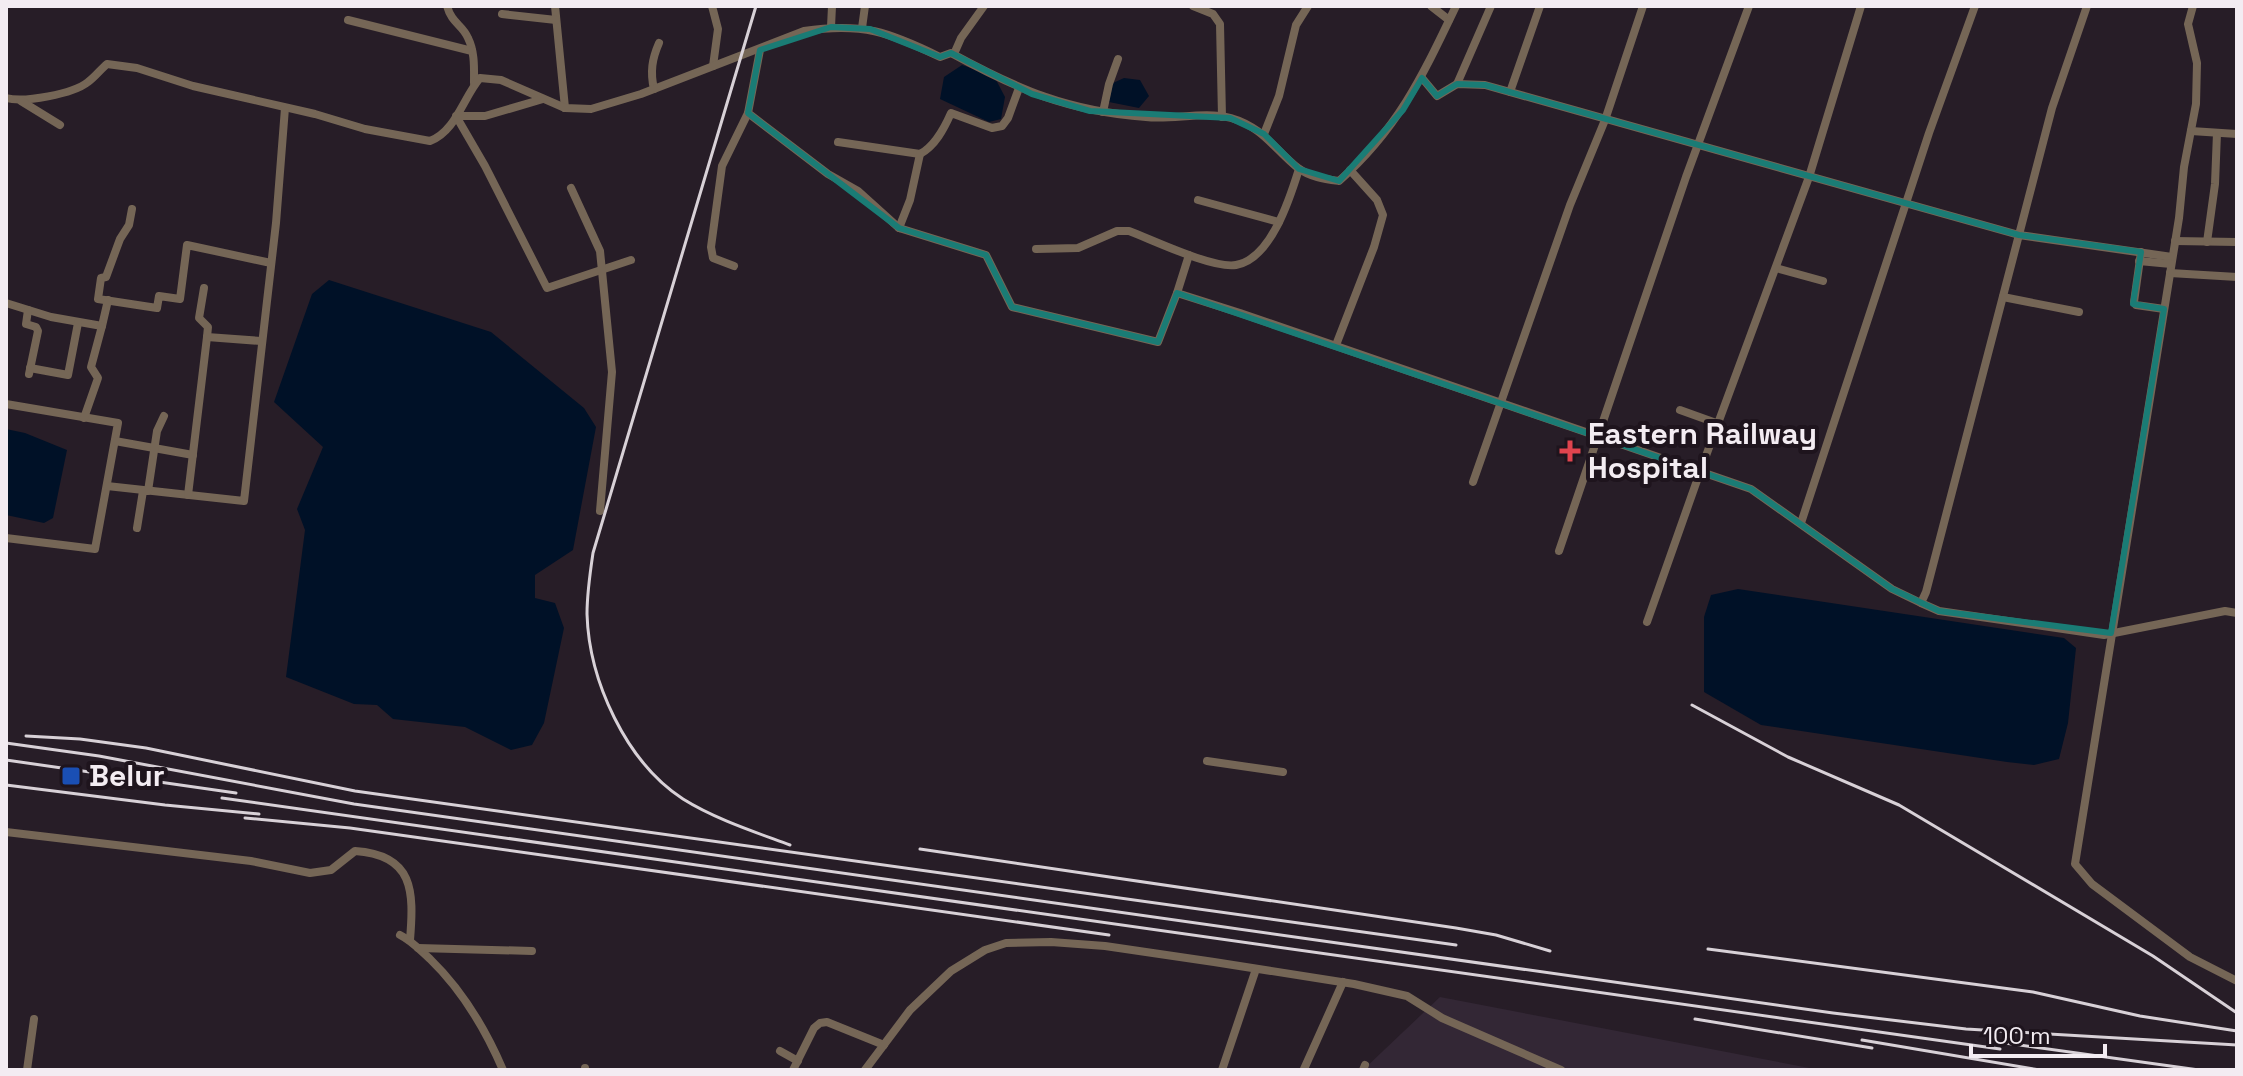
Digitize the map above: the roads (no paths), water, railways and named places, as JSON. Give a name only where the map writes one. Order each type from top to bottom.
[{"type":"street","points":[[447,6],[450,18],[468,36],[474,84]]},
{"type":"street","points":[[555,6],[565,108]]},
{"type":"street","points":[[712,6],[718,29],[713,66]]},
{"type":"street","points":[[831,27],[832,6]]},
{"type":"street","points":[[862,28],[865,6]]},
{"type":"street","points":[[954,54],[961,38],[984,6]]},
{"type":"street","points":[[1193,6],[1213,14],[1220,24],[1222,117]]},
{"type":"street","points":[[1264,134],[1279,96],[1296,25],[1308,6]]},
{"type":"street","points":[[1431,6],[1449,20]]},
{"type":"street","points":[[20,101],[80,87],[107,64],[137,68],[193,86],[365,129],[430,141],[440,137],[480,78],[501,80],[565,108],[591,109],[654,89],[804,31],[831,27],[862,28],[898,37],[940,57],[954,54],[1019,88],[1090,111],[1149,118],[1230,118],[1264,134],[1299,169],[1320,178],[1339,181],[1403,110],[1456,6]]},
{"type":"street","points":[[1457,84],[1491,6]]},
{"type":"street","points":[[1510,92],[1540,6]]},
{"type":"street","points":[[1473,482],[1570,205],[1605,120],[1643,6]]},
{"type":"street","points":[[1559,551],[1749,6]]},
{"type":"street","points":[[1647,622],[1809,177],[1861,6]]},
{"type":"street","points":[[1801,523],[1906,203],[1975,6]]},
{"type":"street","points":[[1921,603],[2052,108],[2087,6]]},
{"type":"street","points":[[2193,6],[2188,24],[2197,63],[2196,104],[2075,864],[2092,884],[2190,957],[2237,981]]},
{"type":"street","points":[[502,14],[556,20]]},
{"type":"street","points":[[348,20],[472,51]]},
{"type":"street","points":[[654,89],[652,66],[659,43]]},
{"type":"street","points":[[734,266],[713,258],[711,247],[722,166],[748,113],[760,50]]},
{"type":"street","points":[[1103,112],[1118,59]]},
{"type":"street","points":[[1422,78],[1437,96],[1457,84],[1485,85],[2019,235],[2237,277]]},
{"type":"street","points":[[838,142],[920,154],[930,149],[951,113],[992,128],[1002,126],[1019,88]]},
{"type":"street","points":[[6,98],[20,101],[60,125]]},
{"type":"street","points":[[456,116],[485,116],[543,99]]},
{"type":"street","points":[[107,486],[244,501],[285,108]]},
{"type":"street","points":[[748,113],[828,174],[858,191],[899,228],[986,255],[1012,307],[1158,342],[1189,255]]},
{"type":"street","points":[[456,116],[547,288],[631,260]]},
{"type":"street","points":[[2191,131],[2237,134]]},
{"type":"street","points":[[2207,242],[2215,184],[2217,133]]},
{"type":"street","points":[[899,228],[910,200],[920,154]]},
{"type":"street","points":[[1036,249],[1078,248],[1117,231],[1129,231],[1206,261],[1236,265],[1259,254],[1279,222],[1299,169]]},
{"type":"street","points":[[1336,345],[1374,247],[1383,215],[1377,200],[1350,170]]},
{"type":"street","points":[[571,188],[600,251],[612,372],[600,511]]},
{"type":"street","points":[[1198,200],[1279,222]]},
{"type":"street","points":[[132,209],[129,225],[120,239],[106,277],[101,278],[98,299],[157,308],[159,296],[180,299],[187,245],[271,263]]},
{"type":"street","points":[[2175,241],[2237,242]]},
{"type":"street","points":[[2140,257],[2134,302],[2136,305],[2164,309]]},
{"type":"street","points":[[1776,268],[1823,281]]},
{"type":"street","points":[[188,495],[208,327],[199,318],[204,288]]},
{"type":"street","points":[[1177,293],[1751,489],[1892,589],[1939,611],[2104,635],[2225,611],[2237,613]]},
{"type":"street","points":[[2003,297],[2079,312]]},
{"type":"street","points":[[84,418],[98,378],[91,367],[108,300]]},
{"type":"street","points":[[6,303],[78,323],[102,326]]},
{"type":"street","points":[[28,310],[26,324],[36,327],[38,331],[30,371],[68,375],[78,323]]},
{"type":"street","points":[[207,337],[261,341]]},
{"type":"street","points":[[6,404],[118,423],[95,549],[6,538]]},
{"type":"street","points":[[1680,410],[1719,424]]},
{"type":"street","points":[[148,491],[157,431],[164,416]]},
{"type":"street","points":[[115,441],[193,455]]},
{"type":"street","points":[[137,528],[143,491],[148,491]]},
{"type":"street","points":[[1207,761],[1283,772]]},
{"type":"street","points":[[6,832],[251,861],[310,873],[331,870],[355,851],[377,852],[397,865],[412,895],[410,940]]},
{"type":"street","points":[[400,935],[410,940],[452,980],[480,1021],[503,1070]]},
{"type":"street","points":[[865,1070],[910,1010],[951,971],[985,950],[1006,943],[1051,942],[1105,946],[1343,982],[1407,996],[1442,1018],[1561,1070]]},
{"type":"street","points":[[418,948],[532,951]]},
{"type":"street","points":[[1225,1069],[1256,969]]},
{"type":"street","points":[[1304,1069],[1343,982]]},
{"type":"street","points":[[27,1070],[34,1019]]},
{"type":"street","points":[[793,1070],[814,1028],[820,1023],[827,1022],[884,1045]]},
{"type":"street","points":[[780,1051],[798,1061]]},
{"type":"water","points":[[962,65],[994,76],[1005,97],[1001,119],[989,122],[940,99],[944,77]]},
{"type":"water","points":[[1124,78],[1140,80],[1149,96],[1139,108],[1109,102],[1113,83]]},
{"type":"water","points":[[329,280],[491,332],[584,408],[596,427],[573,550],[535,575],[535,598],[555,603],[564,628],[544,723],[532,745],[511,750],[465,727],[393,719],[377,705],[354,704],[286,677],[305,530],[297,509],[323,447],[274,402],[312,294]]},
{"type":"water","points":[[6,429],[25,433],[67,450],[53,518],[44,523],[6,515]]},
{"type":"water","points":[[1738,589],[2064,638],[2076,648],[2068,723],[2059,759],[2034,765],[2007,762],[1761,725],[1704,692],[1704,617],[1711,595]]},
{"type":"railway","points":[[756,6],[593,553],[587,614],[589,640],[603,692],[614,718],[644,764],[663,783],[695,806],[790,845]]},
{"type":"railway","points":[[1692,705],[1788,757],[1899,805],[2153,956],[2237,1013]]},
{"type":"railway","points":[[26,736],[146,748],[355,791],[1456,945]]},
{"type":"railway","points":[[6,743],[99,756],[354,804],[1833,1013],[1966,1029],[2237,1045]]},
{"type":"railway","points":[[6,760],[236,793]]},
{"type":"railway","points":[[6,785],[259,814]]},
{"type":"railway","points":[[222,798],[2000,1049]]},
{"type":"railway","points":[[245,818],[350,828],[1109,935]]},
{"type":"railway","points":[[920,849],[1456,928],[1496,935],[1550,951]]},
{"type":"railway","points":[[1708,949],[2033,992],[2140,1016],[2237,1031]]},
{"type":"railway","points":[[1695,1019],[1872,1048]]},
{"type":"railway","points":[[1862,1040],[2040,1070]]},
{"type":"railway","points":[[1990,1041],[2199,1070]]},
{"type":"place","name":"Eastern Railway Hospital","points":[[1570,451]]},
{"type":"place","name":"Belur","points":[[71,776]]}]
